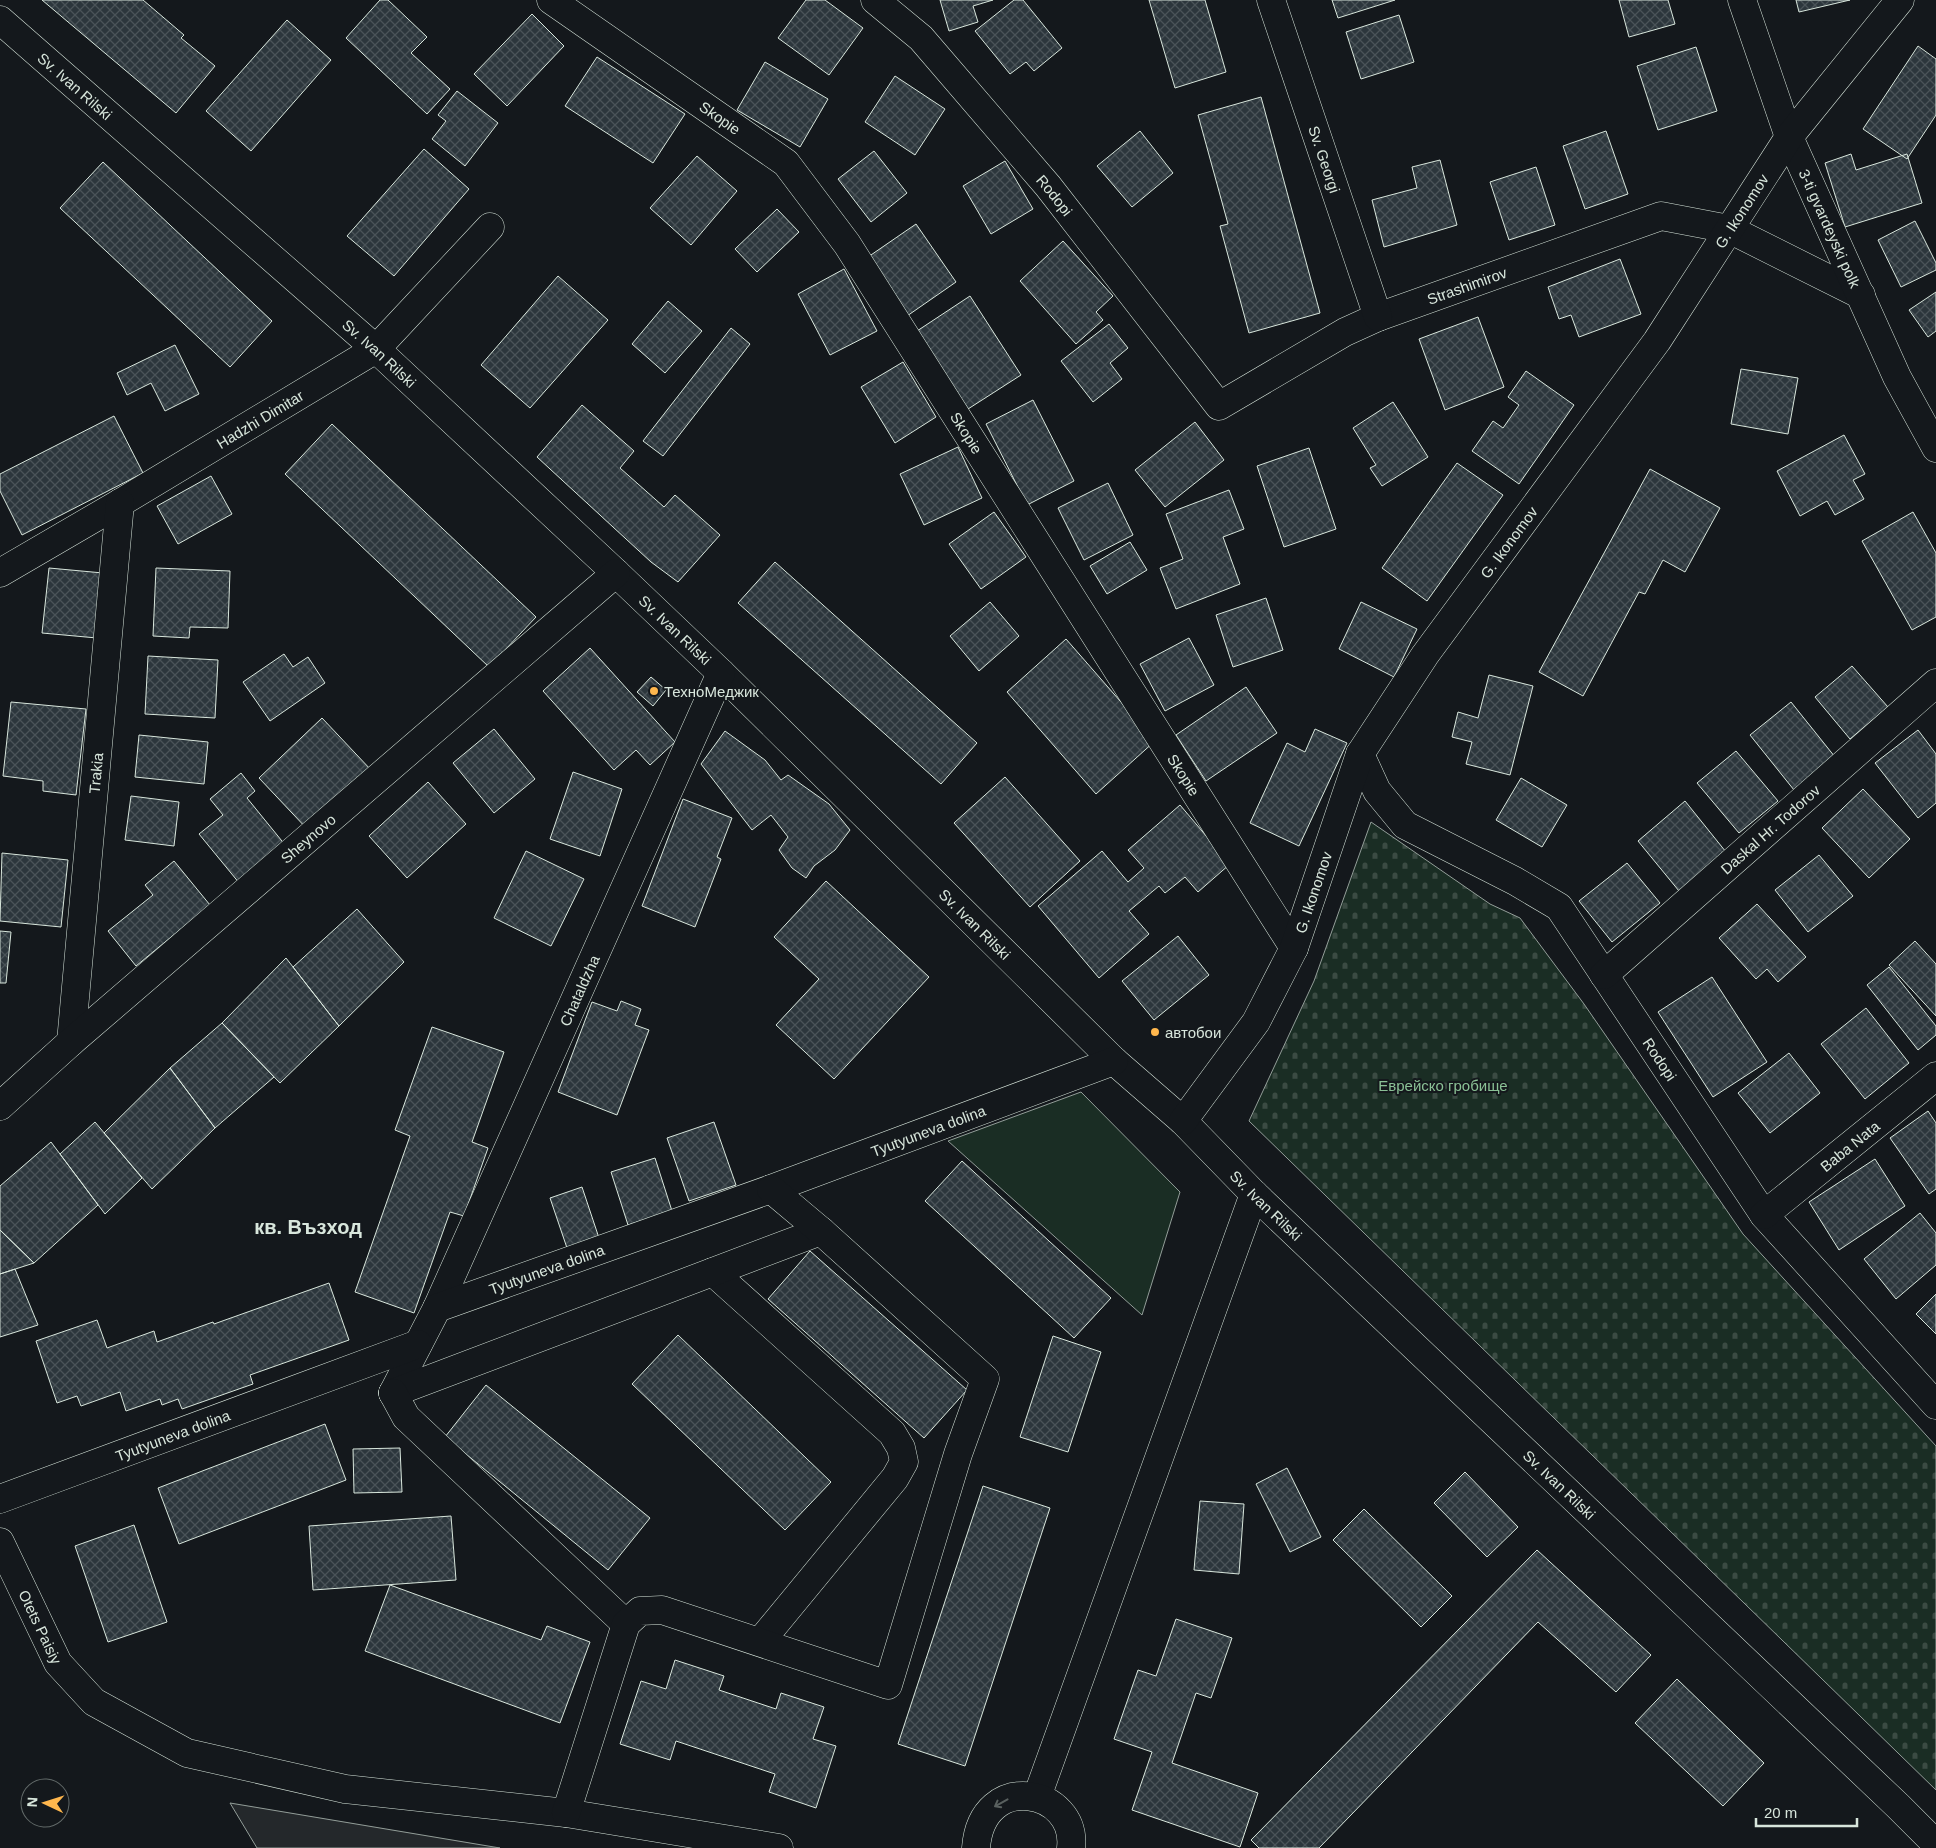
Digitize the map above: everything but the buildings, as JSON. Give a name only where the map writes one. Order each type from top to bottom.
[{"type":"street","name":"Skopie","points":[[551,0],[786,163],[847,244],[1294,948]]},
{"type":"street","name":"Rodopi","points":[[875,0],[921,38],[1048,186],[1219,406]]},
{"type":"street","points":[[902,0],[921,38]]},
{"type":"street","name":"Sv. Georgi","points":[[1271,0],[1378,317]]},
{"type":"street","name":"3-ti gvardeyski polk","points":[[1742,0],[1789,137],[1897,377],[1936,448]]},
{"type":"street","name":"G. Ikonomov","points":[[1184,1121],[1256,1022],[1294,948],[1360,754],[1425,656],[1657,340],[1789,137],[1900,0]]},
{"type":"street","name":"Sv. Ivan Rilski","points":[[0,20],[376,349],[616,573],[721,673],[1114,1061],[1184,1121],[1254,1194],[1936,1844]]},
{"type":"street","name":"Strashimirov","points":[[1219,406],[1345,332],[1378,317],[1660,216],[1729,230],[1861,296]]},
{"type":"street","name":"Hadzhi Dimitar","points":[[0,572],[120,503],[376,349],[490,227]]},
{"type":"street","name":"Trakia","points":[[71,1042],[120,503]]},
{"type":"street","name":"Sheynovo","points":[[0,1106],[71,1042],[616,573]]},
{"type":"street","name":"Chataldzha","points":[[437,1308],[721,673]]},
{"type":"street","name":"Daskal Hr. Todorov","points":[[1604,975],[1936,683]]},
{"type":"street","name":"Rodopi","points":[[1360,754],[1377,791],[1405,825],[1515,881],[1559,907],[1764,1215],[1936,1405]]},
{"type":"street","name":"Tyutyuneva dolina","points":[[437,1308],[770,1189],[1114,1061]]},
{"type":"street","name":"Baba Nata","points":[[1764,1215],[1936,1076]]},
{"type":"street","points":[[566,1813],[626,1624],[640,1611],[662,1610],[888,1685],[958,1454],[985,1379],[821,1231],[770,1189]]},
{"type":"street","points":[[1037,1797],[1254,1194]]},
{"type":"street","points":[[392,1393],[821,1231]]},
{"type":"street","points":[[713,1272],[892,1434],[901,1448],[904,1462],[895,1478],[760,1642]]},
{"type":"street","points":[[392,1393],[437,1308]]},
{"type":"street","name":"Tyutyuneva dolina","points":[[0,1499],[418,1344]]},
{"type":"street","points":[[392,1393],[406,1418],[626,1624]]},
{"type":"street","name":"Otets Paisiy","points":[[0,1542],[58,1663],[94,1702],[187,1753],[344,1789],[566,1813],[779,1848]]},
{"type":"street","points":[[976,1848],[977,1834],[983,1819],[993,1807],[1006,1799],[1022,1796],[1037,1797],[1051,1804],[1062,1815],[1070,1830],[1071,1848]]},
{"type":"green space","name":"Еврейско гробище","points":[[1371,822],[1490,904],[1520,918],[1584,1004],[1743,1234],[1936,1446],[1936,1790],[1249,1121],[1314,981]]},
{"type":"green space","points":[[1081,1092],[1180,1192],[1142,1315],[948,1141]]},
{"type":"shaded area","points":[[230,1803],[500,1848],[257,1848]]},
{"type":"place","name":"ТехноМеджик","points":[[654,691]]},
{"type":"place","name":"автобои","points":[[1155,1032]]},
{"type":"district","name":"кв. Възход","points":[[308,1227]]}]
